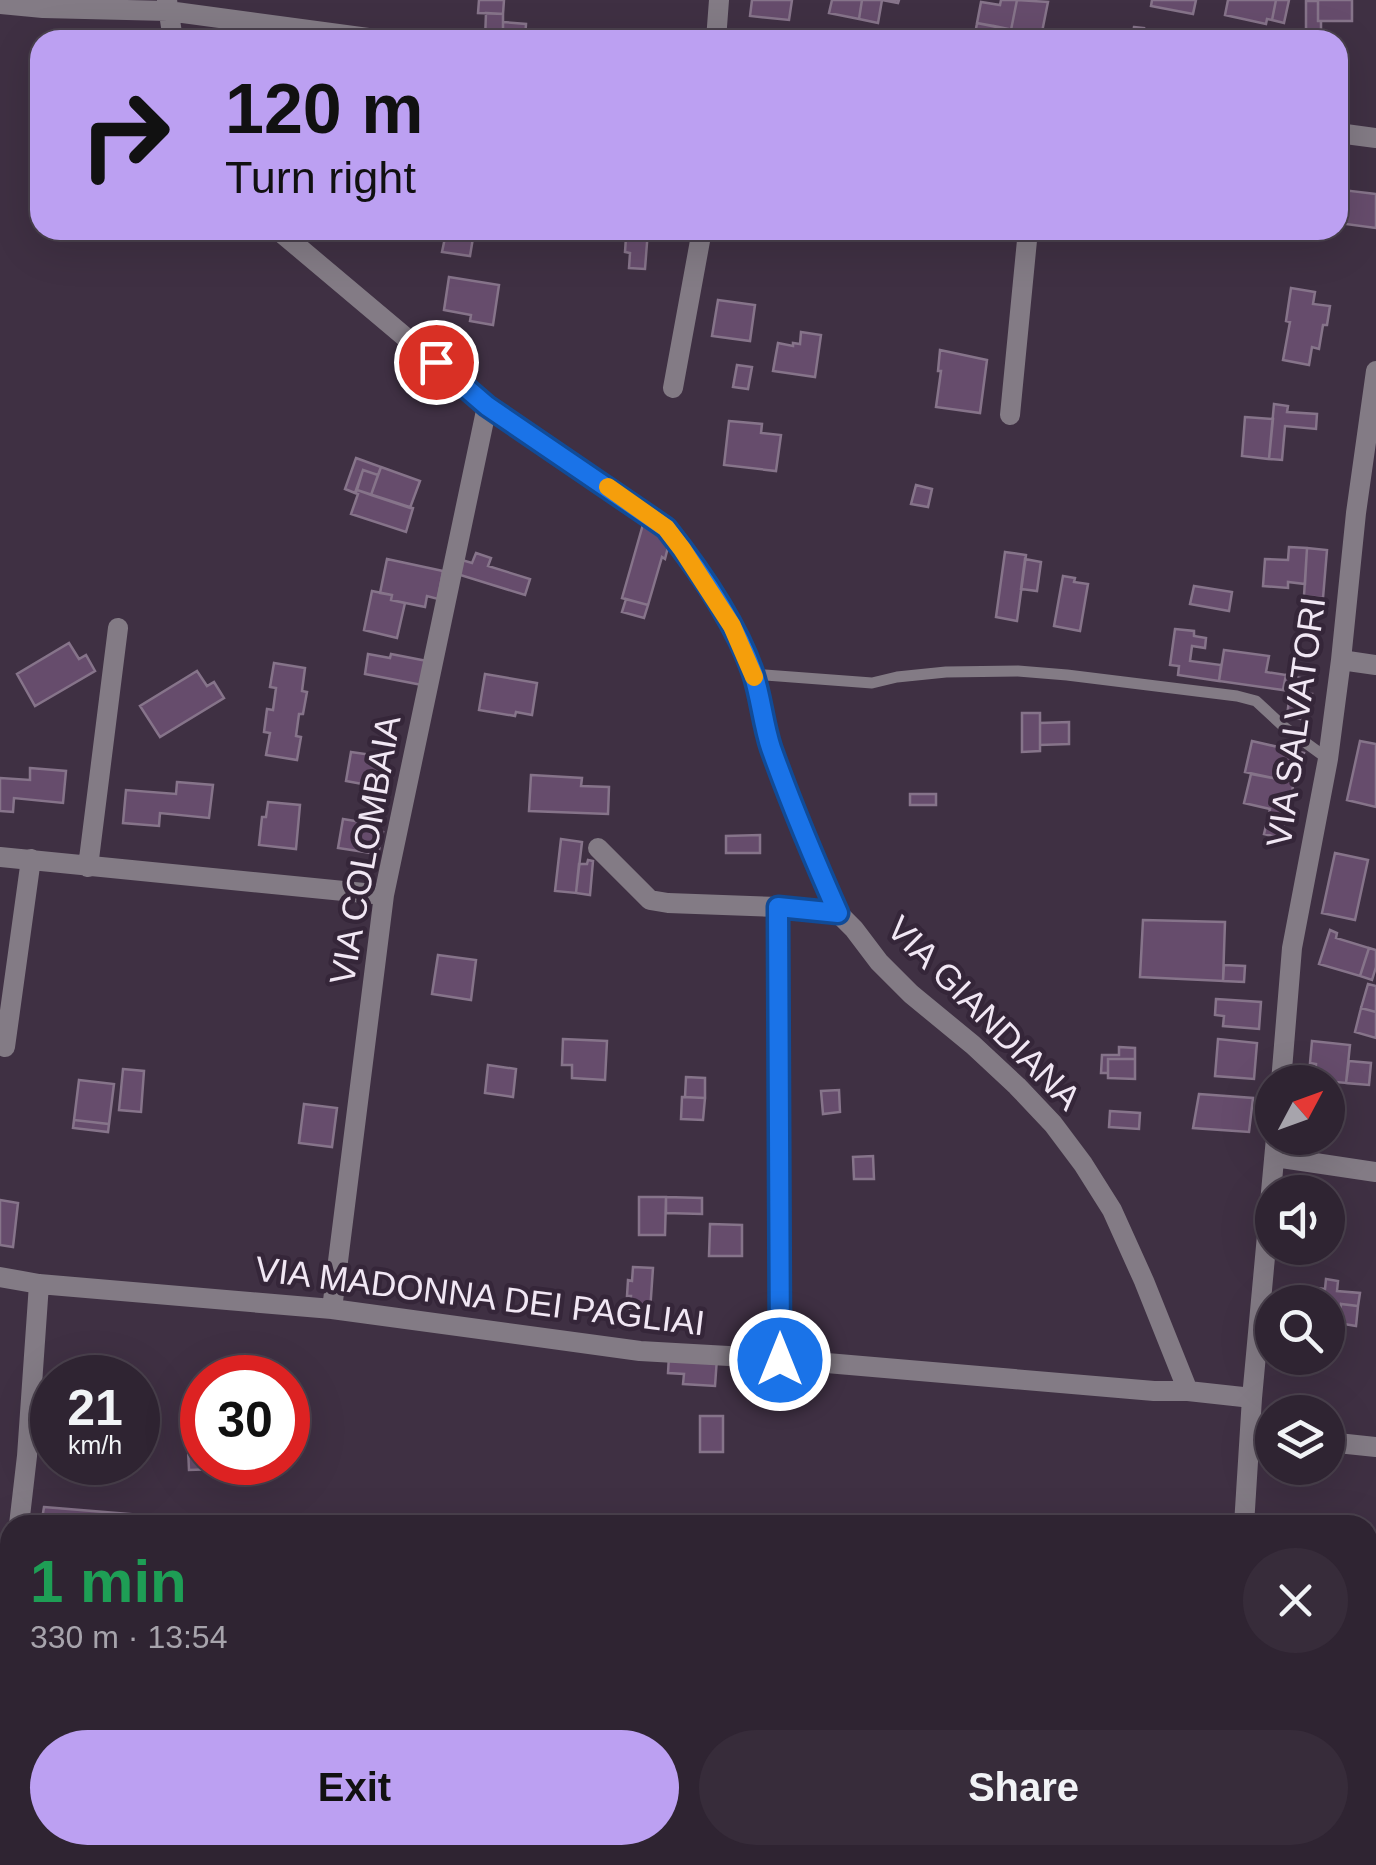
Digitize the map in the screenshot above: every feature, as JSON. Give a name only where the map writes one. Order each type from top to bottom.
[{"type":"street","points":[[717,30],[719,0]]},
{"type":"street","points":[[0,4],[44,8],[167,5],[321,30]]},
{"type":"street","points":[[167,5],[171,30]]},
{"type":"street","points":[[1348,134],[1376,138]]},
{"type":"street","name":"VIA GIANDIANA","points":[[290,240],[487,406],[666,528],[732,626],[753,674],[775,758],[806,843],[838,913],[911,994],[1017,1086],[1084,1164],[1120,1228],[1188,1390]]},
{"type":"street","points":[[674,388],[700,240]]},
{"type":"street","points":[[1010,415],[1027,240]]},
{"type":"street","name":"VIA SALVATORI","points":[[1282,1065],[1292,948],[1328,759],[1366,514],[1376,371]]},
{"type":"street","name":"VIA COLOMBAIA","points":[[332,1309],[384,894],[487,406]]},
{"type":"street","points":[[88,867],[118,628]]},
{"type":"street","points":[[1341,660],[1376,665]]},
{"type":"street","points":[[598,848],[650,900],[838,913]]},
{"type":"street","points":[[0,857],[384,894]]},
{"type":"street","points":[[5,1047],[31,860]]},
{"type":"street","points":[[778,907],[780,1360]]},
{"type":"street","points":[[1245,1515],[1274,1155]]},
{"type":"street","points":[[1307,1155],[1376,1172]]},
{"type":"street","name":"VIA MADONNA DEI PAGLIAI","points":[[0,1277],[39,1284],[332,1309],[640,1351],[1154,1391],[1188,1390],[1252,1398]]},
{"type":"street","points":[[20,1515],[39,1284]]},
{"type":"street","points":[[1249,1435],[1255,1436]]},
{"type":"street","points":[[1345,1443],[1376,1446]]},
{"type":"lane","points":[[753,674],[872,683],[946,672],[1018,671],[1237,696],[1256,701],[1328,759]]},
{"type":"building","points":[[479,0],[504,0],[503,14],[478,13]]},
{"type":"building","points":[[752,0],[792,0],[789,20],[750,16]]},
{"type":"building","points":[[832,0],[862,0],[859,19],[829,13]]},
{"type":"building","points":[[862,0],[882,0],[878,23],[859,19]]},
{"type":"building","points":[[1001,0],[1017,0],[1011,30],[977,23],[981,2],[1000,5]]},
{"type":"building","points":[[1017,0],[1048,2],[1042,30],[1011,30]]},
{"type":"building","points":[[1152,0],[1196,0],[1193,14],[1151,6]]},
{"type":"building","points":[[1228,0],[1276,0],[1272,20],[1267,19],[1266,24],[1225,15]]},
{"type":"building","points":[[1276,0],[1289,0],[1284,23],[1272,20]]},
{"type":"building","points":[[1318,0],[1352,0],[1352,21],[1318,21]]},
{"type":"building","points":[[1306,1],[1318,1],[1321,30],[1306,30]]},
{"type":"building","points":[[486,13],[503,14],[503,30],[485,30]]},
{"type":"building","points":[[503,22],[526,24],[526,30],[503,30]]},
{"type":"building","points":[[977,23],[994,26],[994,30],[976,30]]},
{"type":"building","points":[[1348,191],[1376,194],[1376,228],[1348,224]]},
{"type":"building","points":[[445,240],[473,240],[470,256],[442,252]]},
{"type":"building","points":[[626,240],[647,240],[645,269],[629,268],[630,253],[625,252]]},
{"type":"building","points":[[449,277],[499,285],[493,325],[470,321],[471,315],[444,310]]},
{"type":"building","points":[[1291,288],[1315,292],[1313,304],[1330,306],[1319,349],[1312,347],[1309,365],[1283,360]]},
{"type":"building","points":[[718,300],[755,305],[750,341],[712,336]]},
{"type":"building","points":[[801,332],[821,335],[815,377],[773,371],[778,343],[800,344]]},
{"type":"building","points":[[940,350],[987,360],[980,413],[936,407]]},
{"type":"building","points":[[737,365],[752,367],[748,389],[733,387]]},
{"type":"building","points":[[1274,404],[1288,406],[1287,412],[1317,414],[1316,429],[1285,426],[1282,460],[1269,459]]},
{"type":"building","points":[[1245,417],[1273,419],[1269,459],[1242,456]]},
{"type":"building","points":[[729,421],[762,424],[761,433],[781,435],[776,471],[724,465]]},
{"type":"building","points":[[356,458],[381,467],[378,475],[363,470],[355,493],[345,489]]},
{"type":"building","points":[[381,467],[420,481],[410,508],[371,495]]},
{"type":"building","points":[[363,470],[378,475],[371,495],[357,490]]},
{"type":"building","points":[[916,485],[932,489],[928,507],[911,504]]},
{"type":"building","points":[[357,490],[413,508],[406,532],[351,514]]},
{"type":"building","points":[[644,521],[669,543],[648,605],[622,598]]},
{"type":"building","points":[[1289,547],[1307,548],[1305,584],[1288,582],[1288,588],[1263,586],[1265,559],[1288,560]]},
{"type":"building","points":[[1307,548],[1327,550],[1323,598],[1304,596]]},
{"type":"building","points":[[1005,552],[1026,555],[1017,621],[996,617]]},
{"type":"building","points":[[476,553],[491,558],[488,566],[530,579],[525,595],[457,574],[462,560],[472,563]]},
{"type":"building","points":[[387,559],[443,571],[438,599],[427,596],[425,607],[391,600],[392,595],[380,593]]},
{"type":"building","points":[[1025,559],[1041,562],[1037,591],[1021,589]]},
{"type":"building","points":[[1063,576],[1088,584],[1080,631],[1054,626]]},
{"type":"building","points":[[1194,586],[1232,592],[1229,611],[1190,604]]},
{"type":"building","points":[[372,591],[392,595],[391,600],[405,603],[397,638],[364,630]]},
{"type":"building","points":[[626,599],[648,605],[644,618],[622,612]]},
{"type":"building","points":[[1175,629],[1194,631],[1194,636],[1206,638],[1205,648],[1192,646],[1190,661],[1221,665],[1219,681],[1178,675],[1179,666],[1170,665]]},
{"type":"building","points":[[69,643],[79,659],[86,655],[95,671],[35,706],[17,674]]},
{"type":"building","points":[[1224,650],[1269,656],[1266,672],[1286,675],[1283,690],[1219,681]]},
{"type":"building","points":[[368,654],[427,661],[422,685],[365,674]]},
{"type":"building","points":[[274,663],[305,668],[302,691],[307,692],[303,714],[299,714],[297,760],[266,755],[270,733],[264,732],[267,709],[273,710],[276,688],[270,687]]},
{"type":"building","points":[[197,671],[207,686],[214,682],[224,698],[160,737],[140,706]]},
{"type":"building","points":[[485,674],[537,683],[532,715],[479,710]]},
{"type":"building","points":[[1286,675],[1310,680],[1308,720],[1287,717],[1290,691],[1283,690]]},
{"type":"building","points":[[1022,713],[1040,713],[1040,751],[1022,752]]},
{"type":"building","points":[[1069,722],[1069,744],[1040,745],[1040,723]]},
{"type":"building","points":[[1252,741],[1304,753],[1297,783],[1245,772]]},
{"type":"building","points":[[1360,741],[1376,744],[1376,807],[1347,800]]},
{"type":"building","points":[[351,752],[388,761],[384,788],[346,781]]},
{"type":"building","points":[[30,768],[66,771],[63,803],[14,798],[13,812],[0,811],[0,778],[30,780]]},
{"type":"building","points":[[1251,774],[1294,782],[1281,838],[1264,834],[1270,809],[1244,803]]},
{"type":"building","points":[[531,775],[582,778],[581,786],[609,787],[608,814],[529,811]]},
{"type":"building","points":[[177,782],[213,785],[209,818],[160,813],[159,826],[123,823],[126,790],[176,794]]},
{"type":"building","points":[[910,794],[936,794],[936,805],[910,805]]},
{"type":"building","points":[[268,802],[300,805],[296,849],[259,845]]},
{"type":"building","points":[[343,819],[374,824],[373,830],[383,832],[378,854],[338,848]]},
{"type":"building","points":[[760,835],[760,853],[726,853],[726,836]]},
{"type":"building","points":[[561,839],[582,842],[576,893],[555,891]]},
{"type":"building","points":[[1335,853],[1368,860],[1355,920],[1322,913]]},
{"type":"building","points":[[588,860],[593,861],[590,895],[576,893],[579,864],[587,864]]},
{"type":"building","points":[[1143,920],[1225,922],[1223,981],[1140,977]]},
{"type":"building","points":[[1330,930],[1337,933],[1336,938],[1369,948],[1360,976],[1319,964]]},
{"type":"building","points":[[1369,948],[1376,950],[1372,980],[1360,976]]},
{"type":"building","points":[[438,955],[476,960],[471,1000],[432,994]]},
{"type":"building","points":[[1224,965],[1245,966],[1244,982],[1223,981]]},
{"type":"building","points":[[1368,984],[1376,986],[1376,1012],[1361,1008]]},
{"type":"building","points":[[1216,999],[1261,1002],[1259,1029],[1223,1026],[1224,1016],[1215,1015]]},
{"type":"building","points":[[1361,1008],[1376,1012],[1376,1038],[1355,1032]]},
{"type":"building","points":[[563,1039],[607,1041],[605,1080],[572,1078],[572,1065],[562,1065]]},
{"type":"building","points":[[1218,1039],[1257,1043],[1254,1079],[1215,1076]]},
{"type":"building","points":[[1312,1041],[1350,1045],[1346,1083],[1345,1065],[1310,1063]]},
{"type":"building","points":[[1119,1047],[1135,1048],[1135,1059],[1108,1059],[1108,1073],[1101,1073],[1102,1055],[1119,1055]]},
{"type":"building","points":[[1108,1059],[1135,1059],[1135,1079],[1108,1078]]},
{"type":"building","points":[[1349,1061],[1371,1063],[1369,1085],[1346,1083]]},
{"type":"building","points":[[488,1065],[516,1069],[513,1097],[485,1093]]},
{"type":"building","points":[[123,1069],[144,1071],[141,1112],[119,1110]]},
{"type":"building","points":[[686,1077],[705,1078],[705,1098],[685,1097]]},
{"type":"building","points":[[79,1080],[114,1084],[109,1124],[74,1120]]},
{"type":"building","points":[[839,1090],[840,1112],[823,1114],[821,1091]]},
{"type":"building","points":[[1199,1094],[1253,1098],[1249,1132],[1193,1128]]},
{"type":"building","points":[[682,1097],[705,1098],[703,1120],[681,1119]]},
{"type":"building","points":[[304,1104],[337,1108],[332,1147],[299,1143]]},
{"type":"building","points":[[1110,1111],[1140,1113],[1139,1129],[1109,1127]]},
{"type":"building","points":[[74,1120],[109,1124],[108,1132],[73,1128]]},
{"type":"building","points":[[873,1156],[874,1179],[854,1179],[853,1157]]},
{"type":"building","points":[[639,1197],[666,1197],[665,1235],[639,1235]]},
{"type":"building","points":[[666,1197],[702,1198],[702,1214],[666,1213]]},
{"type":"building","points":[[0,1200],[18,1203],[13,1247],[0,1245]]},
{"type":"building","points":[[710,1224],[742,1225],[742,1256],[709,1256]]},
{"type":"building","points":[[633,1267],[653,1268],[649,1326],[629,1325],[628,1280],[632,1281]]},
{"type":"building","points":[[1345,1292],[1360,1293],[1358,1306],[1345,1304]]},
{"type":"building","points":[[1345,1304],[1358,1306],[1356,1326],[1345,1324]]},
{"type":"building","points":[[669,1355],[717,1358],[715,1386],[683,1384],[684,1374],[668,1373]]},
{"type":"building","points":[[700,1416],[723,1416],[723,1452],[700,1452]]},
{"type":"building","points":[[44,1507],[140,1515],[43,1515]]},
{"type":"slow traffic","points":[[608,487],[666,528],[732,626],[754,677]]},
{"type":"route","points":[[436,362],[487,406],[666,528],[682,549],[732,626],[753,674],[769,742],[806,843],[838,913],[778,907],[780,1360]]}]
